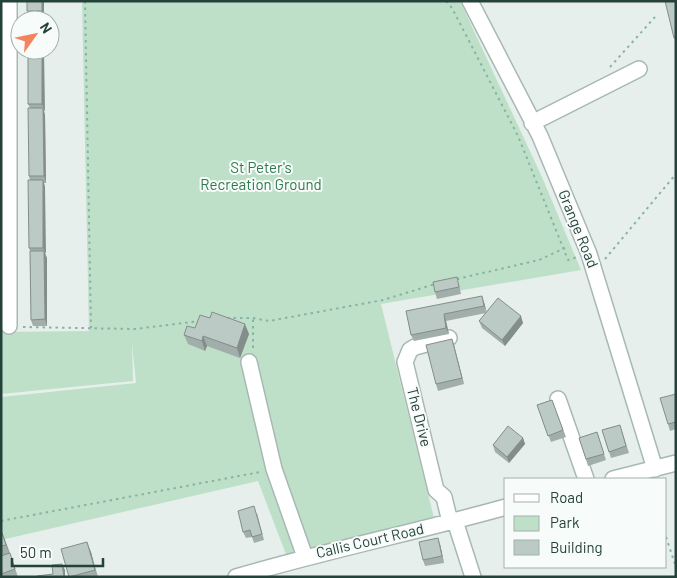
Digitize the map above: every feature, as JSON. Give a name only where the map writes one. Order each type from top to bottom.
[{"type":"street","points":[[9,1],[9,326]]},
{"type":"street","name":"Grange Road","points":[[470,1],[532,123],[566,197],[595,270],[655,469]]},
{"type":"street","points":[[532,123],[639,69]]},
{"type":"street","name":"The Drive","points":[[449,338],[414,347],[410,350],[405,362],[436,490],[444,497],[473,577]]},
{"type":"street","points":[[249,362],[274,469],[305,557]]},
{"type":"street","points":[[558,398],[586,478]]},
{"type":"street","points":[[617,478],[676,464]]},
{"type":"street","name":"Callis Court Road","points":[[236,577],[305,557],[504,508]]},
{"type":"path","points":[[85,1],[91,328]]},
{"type":"path","points":[[446,1],[452,8],[518,136],[565,248],[539,260],[455,279]]},
{"type":"path","points":[[610,67],[655,17]]},
{"type":"path","points":[[595,270],[676,174]]},
{"type":"path","points":[[223,318],[278,320],[383,300],[436,284]]},
{"type":"path","points":[[249,362],[254,346],[253,318]]},
{"type":"path","points":[[9,326],[135,329],[204,321]]},
{"type":"path","points":[[1,521],[274,469]]},
{"type":"path","points":[[667,540],[676,567]]},
{"type":"green space","name":"St Peter's Recreation Ground","points":[[82,1],[460,1],[542,177],[581,270],[381,304],[434,518],[287,557],[258,481],[1,540],[1,397],[136,383],[132,343],[133,381],[1,394],[1,332],[89,331]]},
{"type":"building","points":[[27,1],[42,1],[42,10],[27,10]]},
{"type":"building","points":[[665,1],[676,1],[676,39],[674,38]]},
{"type":"building","points":[[28,60],[42,60],[42,104],[28,104]]},
{"type":"building","points":[[28,108],[43,108],[44,176],[29,176]]},
{"type":"building","points":[[28,180],[43,180],[43,248],[29,248]]},
{"type":"building","points":[[30,251],[44,251],[45,319],[31,320]]},
{"type":"building","points":[[457,277],[459,287],[435,292],[433,282]]},
{"type":"building","points":[[482,296],[484,306],[444,314],[446,328],[411,335],[406,311]]},
{"type":"building","points":[[498,298],[521,316],[502,340],[479,321]]},
{"type":"building","points":[[212,312],[245,324],[237,348],[203,336],[202,341],[184,335],[187,326],[195,328],[200,315],[210,318]]},
{"type":"building","points":[[452,339],[462,378],[436,384],[426,345]]},
{"type":"building","points":[[676,394],[676,422],[668,424],[660,398]]},
{"type":"building","points":[[552,400],[563,430],[548,436],[537,405]]},
{"type":"building","points":[[620,425],[626,446],[609,452],[602,430]]},
{"type":"building","points":[[508,426],[523,438],[507,457],[493,445]]},
{"type":"building","points":[[597,432],[604,454],[586,459],[579,438]]},
{"type":"building","points":[[254,506],[262,534],[252,537],[250,530],[243,532],[238,511]]},
{"type":"building","points":[[1,530],[6,545],[1,546]]},
{"type":"building","points":[[438,538],[442,556],[423,560],[419,542]]},
{"type":"building","points":[[87,542],[95,570],[69,577],[61,549]]},
{"type":"building","points":[[10,553],[15,569],[1,574],[1,556]]},
{"type":"building","points":[[62,564],[64,577],[37,577],[53,574],[52,565]]}]
